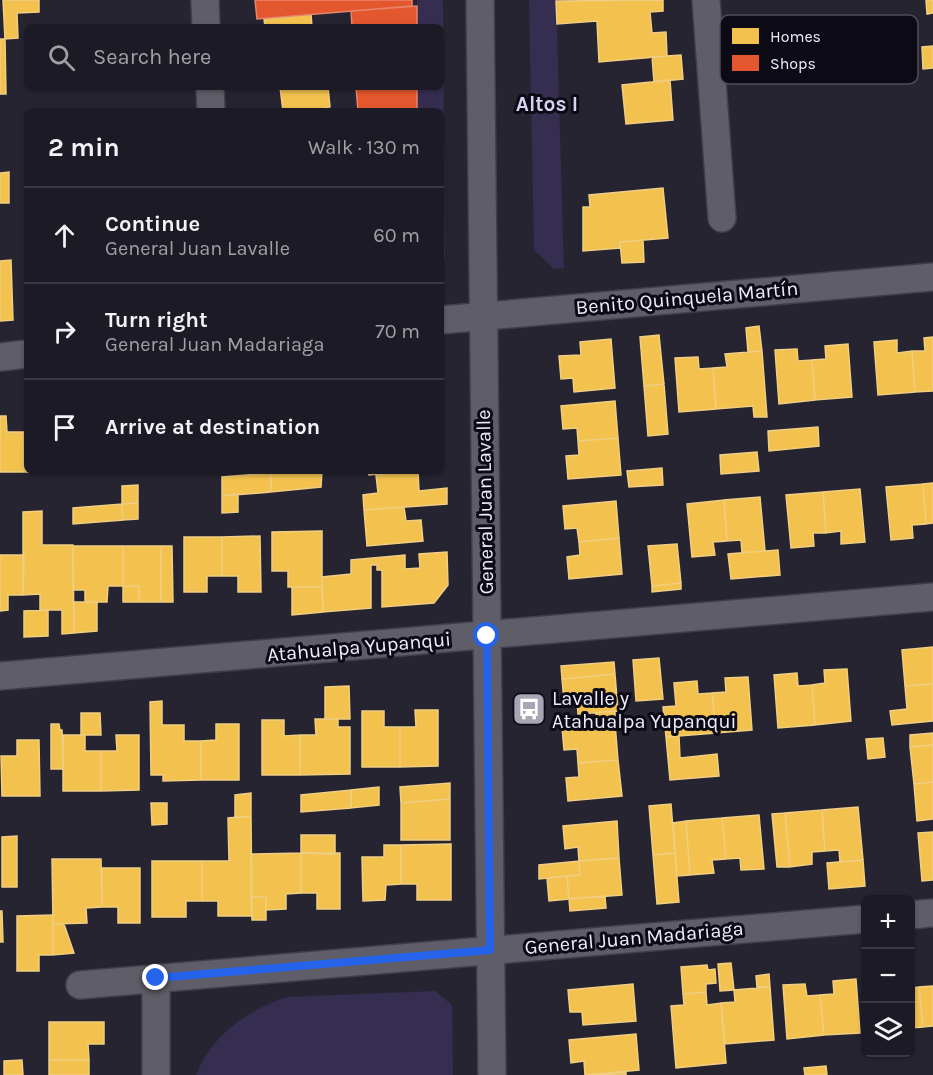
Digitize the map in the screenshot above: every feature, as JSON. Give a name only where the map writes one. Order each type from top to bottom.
[{"type":"street","points":[[205,0],[206,24]]},
{"type":"street","name":"General Juan Lavalle","points":[[480,0],[492,1075]]},
{"type":"street","points":[[706,0],[722,218]]},
{"type":"street","points":[[210,90],[211,108]]},
{"type":"street","name":"Benito Quinquela Martín","points":[[444,320],[933,277]]},
{"type":"street","points":[[0,357],[24,354]]},
{"type":"street","name":"Atahualpa Yupanqui","points":[[0,676],[933,597]]},
{"type":"street","points":[[915,915],[933,913]]},
{"type":"street","name":"General Juan Madariaga","points":[[80,985],[861,919]]},
{"type":"street","points":[[156,978],[156,1075]]},
{"type":"shaded area","points":[[417,0],[443,0],[443,24],[417,24]]},
{"type":"shaded area","points":[[529,0],[556,0],[564,268],[554,269],[534,250]]},
{"type":"shaded area","points":[[417,90],[444,90],[444,108],[417,108]]},
{"type":"shaded area","points":[[444,130],[445,259],[444,260]]},
{"type":"shaded area","points":[[435,991],[452,1005],[453,1075],[196,1075],[211,1048],[221,1036],[245,1017],[272,1002],[287,997]]},
{"type":"building: Homes","points":[[3,0],[39,0],[39,12],[17,13],[18,38],[5,39]]},
{"type":"building: Homes","points":[[663,0],[663,11],[650,12],[652,33],[666,32],[667,56],[599,62],[597,21],[557,24],[556,1]]},
{"type":"building: Homes","points":[[926,0],[933,0],[933,13],[927,14]]},
{"type":"building: Homes","points":[[311,14],[312,24],[265,24],[264,19]]},
{"type":"building: Homes","points":[[0,39],[5,39],[6,94],[0,94]]},
{"type":"building: Homes","points":[[933,46],[933,68],[923,69],[922,47]]},
{"type":"building: Homes","points":[[681,55],[683,79],[654,82],[652,57]]},
{"type":"building: Homes","points":[[670,80],[673,120],[626,124],[622,85]]},
{"type":"building: Homes","points":[[280,90],[328,90],[330,107],[283,108]]},
{"type":"building: Homes","points":[[9,172],[9,203],[0,203],[0,173]]},
{"type":"building: Homes","points":[[663,188],[668,238],[620,242],[620,248],[583,251],[583,207],[590,207],[589,195]]},
{"type":"building: Homes","points":[[643,240],[644,262],[622,263],[620,242]]},
{"type":"building: Homes","points":[[11,260],[13,320],[0,321],[0,261]]},
{"type":"building: Homes","points":[[759,326],[762,351],[748,352],[746,328]]},
{"type":"building: Homes","points":[[659,335],[664,384],[644,386],[640,337]]},
{"type":"building: Homes","points":[[933,337],[933,391],[915,392],[912,351],[925,351],[924,338]]},
{"type":"building: Homes","points":[[611,339],[615,388],[574,392],[573,378],[561,379],[559,356],[581,355],[580,342]]},
{"type":"building: Homes","points":[[897,340],[897,353],[912,351],[915,392],[878,395],[874,342]]},
{"type":"building: Homes","points":[[848,344],[852,397],[815,400],[812,360],[826,359],[825,346]]},
{"type":"building: Homes","points":[[797,349],[798,361],[812,360],[815,400],[779,404],[775,350]]},
{"type":"building: Homes","points":[[762,351],[767,417],[754,417],[753,406],[716,409],[713,368],[727,367],[725,354]]},
{"type":"building: Homes","points":[[698,357],[699,369],[713,368],[716,409],[679,412],[675,358]]},
{"type":"building: Homes","points":[[664,384],[668,434],[648,436],[644,386]]},
{"type":"building: Homes","points":[[615,401],[618,438],[578,441],[577,428],[563,429],[561,406]]},
{"type":"building: Homes","points":[[0,416],[6,416],[7,432],[22,432],[23,472],[0,472]]},
{"type":"building: Homes","points":[[818,427],[819,446],[769,451],[768,431]]},
{"type":"building: Homes","points":[[22,432],[24,432],[24,472]]},
{"type":"building: Homes","points":[[618,438],[621,475],[568,479],[566,456],[579,455],[578,441]]},
{"type":"building: Homes","points":[[757,452],[759,471],[721,474],[720,455]]},
{"type":"building: Homes","points":[[662,468],[663,485],[629,487],[627,471]]},
{"type":"building: Homes","points":[[271,474],[322,474],[321,487],[271,492]]},
{"type":"building: Homes","points":[[271,474],[271,492],[222,496],[222,477]]},
{"type":"building: Homes","points":[[418,474],[419,491],[447,488],[447,504],[364,510],[363,495],[378,493],[376,475]]},
{"type":"building: Homes","points":[[933,483],[933,523],[926,524],[923,484]]},
{"type":"building: Homes","points":[[923,484],[926,524],[912,525],[913,538],[891,540],[886,487]]},
{"type":"building: Homes","points":[[138,485],[138,503],[122,504],[122,486]]},
{"type":"building: Homes","points":[[860,489],[865,542],[841,544],[841,531],[826,533],[823,492]]},
{"type":"building: Homes","points":[[823,492],[826,533],[813,533],[814,546],[791,548],[786,495]]},
{"type":"building: Homes","points":[[238,494],[238,512],[222,513],[222,496]]},
{"type":"building: Homes","points":[[760,497],[765,551],[742,553],[741,540],[727,541],[724,500]]},
{"type":"building: Homes","points":[[724,500],[727,541],[713,542],[715,555],[692,557],[687,504]]},
{"type":"building: Homes","points":[[616,501],[619,538],[579,542],[577,528],[565,529],[563,506]]},
{"type":"building: Homes","points":[[138,503],[138,519],[123,520],[122,504]]},
{"type":"building: Homes","points":[[122,504],[123,520],[73,524],[73,508]]},
{"type":"building: Homes","points":[[404,507],[406,521],[421,520],[423,541],[367,546],[364,510]]},
{"type":"building: Homes","points":[[42,511],[42,545],[73,545],[74,633],[62,634],[62,610],[40,610],[40,594],[23,595],[23,512]]},
{"type":"building: Homes","points":[[322,531],[322,587],[288,587],[288,571],[272,571],[272,532]]},
{"type":"building: Homes","points":[[260,536],[261,592],[238,592],[238,576],[222,576],[222,537]]},
{"type":"building: Homes","points":[[184,537],[222,537],[222,576],[207,576],[207,592],[184,592]]},
{"type":"building: Homes","points":[[619,538],[622,574],[569,579],[567,557],[580,555],[579,542]]},
{"type":"building: Homes","points":[[677,544],[681,583],[652,586],[648,546]]},
{"type":"building: Homes","points":[[73,546],[123,546],[123,586],[108,586],[107,602],[85,602],[85,590],[73,590]]},
{"type":"building: Homes","points":[[123,546],[161,546],[161,602],[139,602],[139,586],[123,586]]},
{"type":"building: Homes","points":[[161,546],[172,546],[173,602],[161,602]]},
{"type":"building: Homes","points":[[778,550],[780,575],[731,579],[728,554]]},
{"type":"building: Homes","points":[[447,552],[448,585],[434,603],[382,607],[382,570],[377,570],[377,565],[371,565],[371,608],[323,612],[322,577],[351,574],[351,560],[405,555],[405,569],[420,568],[419,554]]},
{"type":"building: Homes","points":[[0,555],[24,555],[23,595],[8,595],[8,610],[0,611]]},
{"type":"building: Homes","points":[[681,583],[681,589],[652,592],[652,586]]},
{"type":"building: Homes","points":[[123,586],[139,586],[139,602],[123,602]]},
{"type":"building: Homes","points":[[292,587],[322,587],[323,612],[292,615]]},
{"type":"building: Homes","points":[[74,602],[97,602],[97,631],[74,633]]},
{"type":"building: Homes","points":[[48,610],[48,636],[24,637],[24,611]]},
{"type":"building: Homes","points":[[933,647],[933,684],[905,686],[902,650]]},
{"type":"building: Homes","points":[[659,658],[663,699],[636,701],[633,660]]},
{"type":"building: Homes","points":[[614,662],[615,674],[562,679],[561,666]]},
{"type":"building: Homes","points":[[847,669],[851,721],[815,725],[812,685],[825,683],[824,670]]},
{"type":"building: Homes","points":[[797,673],[798,686],[812,685],[815,725],[778,728],[774,675]]},
{"type":"building: Homes","points":[[615,674],[618,711],[578,714],[577,700],[564,701],[562,679]]},
{"type":"building: Homes","points":[[748,677],[752,730],[716,733],[712,693],[726,692],[725,678]]},
{"type":"building: Homes","points":[[697,681],[698,694],[712,693],[716,733],[666,737],[663,707],[676,706],[674,683]]},
{"type":"building: Homes","points":[[933,684],[933,721],[892,725],[890,711],[907,709],[905,686]]},
{"type":"building: Homes","points":[[349,686],[350,719],[325,719],[325,687]]},
{"type":"building: Homes","points":[[162,701],[162,725],[184,725],[184,741],[201,741],[201,780],[163,781],[163,775],[151,775],[150,702]]},
{"type":"building: Homes","points":[[415,710],[438,710],[438,766],[400,767],[400,727],[416,727]]},
{"type":"building: Homes","points":[[362,711],[384,711],[384,727],[400,727],[400,767],[362,767]]},
{"type":"building: Homes","points":[[615,711],[615,723],[597,725],[596,713]]},
{"type":"building: Homes","points":[[81,713],[100,713],[101,735],[81,735]]},
{"type":"building: Homes","points":[[315,719],[338,719],[338,727],[350,727],[350,774],[300,775],[300,735],[316,735]]},
{"type":"building: Homes","points":[[262,720],[284,720],[284,736],[300,735],[300,775],[262,775]]},
{"type":"building: Homes","points":[[615,723],[618,760],[578,763],[577,749],[564,750],[562,727]]},
{"type":"building: Homes","points":[[51,724],[59,724],[62,730],[63,769],[51,769]]},
{"type":"building: Homes","points":[[216,724],[239,724],[239,780],[201,780],[201,741],[216,740]]},
{"type":"building: Homes","points":[[933,733],[933,745],[910,747],[910,735]]},
{"type":"building: Homes","points":[[63,735],[85,735],[85,751],[101,751],[101,791],[63,791]]},
{"type":"building: Homes","points":[[116,735],[139,735],[139,790],[101,791],[101,751],[117,751]]},
{"type":"building: Homes","points":[[679,736],[680,758],[717,754],[719,776],[670,780],[666,737]]},
{"type":"building: Homes","points":[[883,738],[885,757],[868,759],[866,739]]},
{"type":"building: Homes","points":[[17,740],[39,740],[40,796],[2,796],[1,756],[17,756]]},
{"type":"building: Homes","points":[[933,745],[933,782],[914,784],[910,747]]},
{"type":"building: Homes","points":[[618,760],[622,796],[568,801],[566,778],[579,777],[578,763]]},
{"type":"building: Homes","points":[[933,782],[933,819],[917,821],[914,784]]},
{"type":"building: Homes","points":[[450,783],[450,799],[401,803],[400,787]]},
{"type":"building: Homes","points":[[379,787],[379,805],[351,808],[351,790]]},
{"type":"building: Homes","points":[[351,790],[351,808],[301,812],[301,795]]},
{"type":"building: Homes","points":[[251,793],[251,816],[235,818],[235,795]]},
{"type":"building: Homes","points":[[450,799],[450,840],[401,840],[401,803]]},
{"type":"building: Homes","points":[[151,803],[167,803],[167,824],[152,825]]},
{"type":"building: Homes","points":[[671,804],[675,853],[653,855],[649,806]]},
{"type":"building: Homes","points":[[858,807],[863,860],[840,862],[839,850],[825,851],[822,810]]},
{"type":"building: Homes","points":[[822,810],[825,851],[812,852],[812,864],[790,867],[785,813]]},
{"type":"building: Homes","points":[[785,813],[790,867],[777,867],[772,814]]},
{"type":"building: Homes","points":[[759,815],[764,869],[741,870],[740,858],[726,859],[722,818]]},
{"type":"building: Homes","points":[[251,816],[252,916],[218,916],[218,901],[202,901],[202,861],[229,861],[228,818]]},
{"type":"building: Homes","points":[[722,818],[726,859],[712,860],[714,873],[690,875],[686,821]]},
{"type":"building: Homes","points":[[617,821],[619,858],[579,861],[578,847],[565,849],[563,826]]},
{"type":"building: Homes","points":[[686,821],[690,875],[677,876],[673,823]]},
{"type":"building: Homes","points":[[933,832],[933,880],[922,881],[918,833]]},
{"type":"building: Homes","points":[[301,835],[335,835],[335,854],[301,853]]},
{"type":"building: Homes","points":[[17,836],[17,887],[2,887],[2,837]]},
{"type":"building: Homes","points":[[451,844],[451,900],[417,900],[417,884],[401,884],[401,845]]},
{"type":"building: Homes","points":[[384,845],[401,845],[401,884],[386,885],[385,900],[363,901],[362,857],[384,857]]},
{"type":"building: Homes","points":[[301,853],[301,893],[286,894],[286,909],[266,910],[266,897],[251,897],[251,854]]},
{"type":"building: Homes","points":[[301,853],[340,853],[340,909],[317,909],[317,893],[301,893]]},
{"type":"building: Homes","points":[[675,853],[679,902],[657,904],[653,855]]},
{"type":"building: Homes","points":[[619,858],[622,895],[569,899],[567,876],[580,875],[579,861]]},
{"type":"building: Homes","points":[[52,859],[101,859],[102,907],[86,908],[87,923],[53,924]]},
{"type":"building: Homes","points":[[863,860],[865,886],[829,889],[827,863]]},
{"type":"building: Homes","points":[[152,861],[202,861],[202,901],[186,901],[186,917],[152,917]]},
{"type":"building: Homes","points":[[579,861],[580,875],[539,879],[539,865]]},
{"type":"building: Homes","points":[[102,868],[140,868],[140,923],[118,923],[118,907],[102,907]]},
{"type":"building: Homes","points":[[567,876],[569,899],[549,901],[547,878]]},
{"type":"building: Homes","points":[[605,896],[606,908],[570,911],[569,899]]},
{"type":"building: Homes","points":[[251,897],[266,897],[266,920],[252,920]]},
{"type":"building: Homes","points":[[0,911],[2,911],[3,942],[0,942]]},
{"type":"building: Homes","points":[[53,915],[53,955],[39,955],[39,971],[17,971],[17,916]]},
{"type":"building: Homes","points":[[53,924],[64,924],[74,953],[53,955]]},
{"type":"building: Homes","points":[[731,963],[734,990],[720,991],[718,964]]},
{"type":"building: Homes","points":[[707,965],[708,970],[715,969],[716,983],[706,984],[706,992],[683,994],[681,967]]},
{"type":"building: Homes","points":[[769,974],[770,987],[757,987],[756,976]]},
{"type":"building: Homes","points":[[856,979],[860,1033],[824,1035],[820,995],[834,994],[833,981]]},
{"type":"building: Homes","points":[[633,984],[636,1021],[583,1025],[582,1012],[570,1012],[568,990]]},
{"type":"building: Homes","points":[[805,984],[807,996],[820,995],[824,1035],[787,1039],[783,985]]},
{"type":"building: Homes","points":[[933,986],[933,1026],[923,1027],[919,987]]},
{"type":"building: Homes","points":[[770,987],[774,1040],[725,1044],[721,1003],[735,1002],[734,990]]},
{"type":"building: Homes","points":[[915,987],[919,987],[923,1027],[915,1028]]},
{"type":"building: Homes","points":[[706,992],[707,1005],[721,1003],[726,1063],[676,1068],[671,1006],[684,1005],[683,994]]},
{"type":"building: Homes","points":[[49,1022],[104,1022],[104,1044],[88,1044],[89,1060],[49,1060]]},
{"type":"building: Homes","points":[[636,1034],[639,1070],[585,1075],[584,1061],[571,1063],[569,1040]]},
{"type":"building: Homes","points":[[22,1060],[23,1075],[4,1075],[4,1061]]},
{"type":"building: Homes","points":[[49,1060],[89,1060],[89,1075],[49,1075]]},
{"type":"building: Homes","points":[[826,1066],[827,1075],[805,1075],[804,1068]]},
{"type":"building: Homes","points":[[626,1072],[626,1075],[589,1075]]},
{"type":"building: Shops","points":[[255,0],[412,0],[412,6],[257,19]]},
{"type":"building: Shops","points":[[417,6],[417,24],[352,24],[351,11]]},
{"type":"building: Shops","points":[[356,90],[417,90],[417,108],[358,108]]},
{"type":"place","name":"Lavalle y Atahualpa Yupanqui","points":[[529,709]]},
{"type":"district","name":"Altos I","points":[[547,104]]},
{"type":"route","points":[[156,978],[490,950],[487,636]]}]
